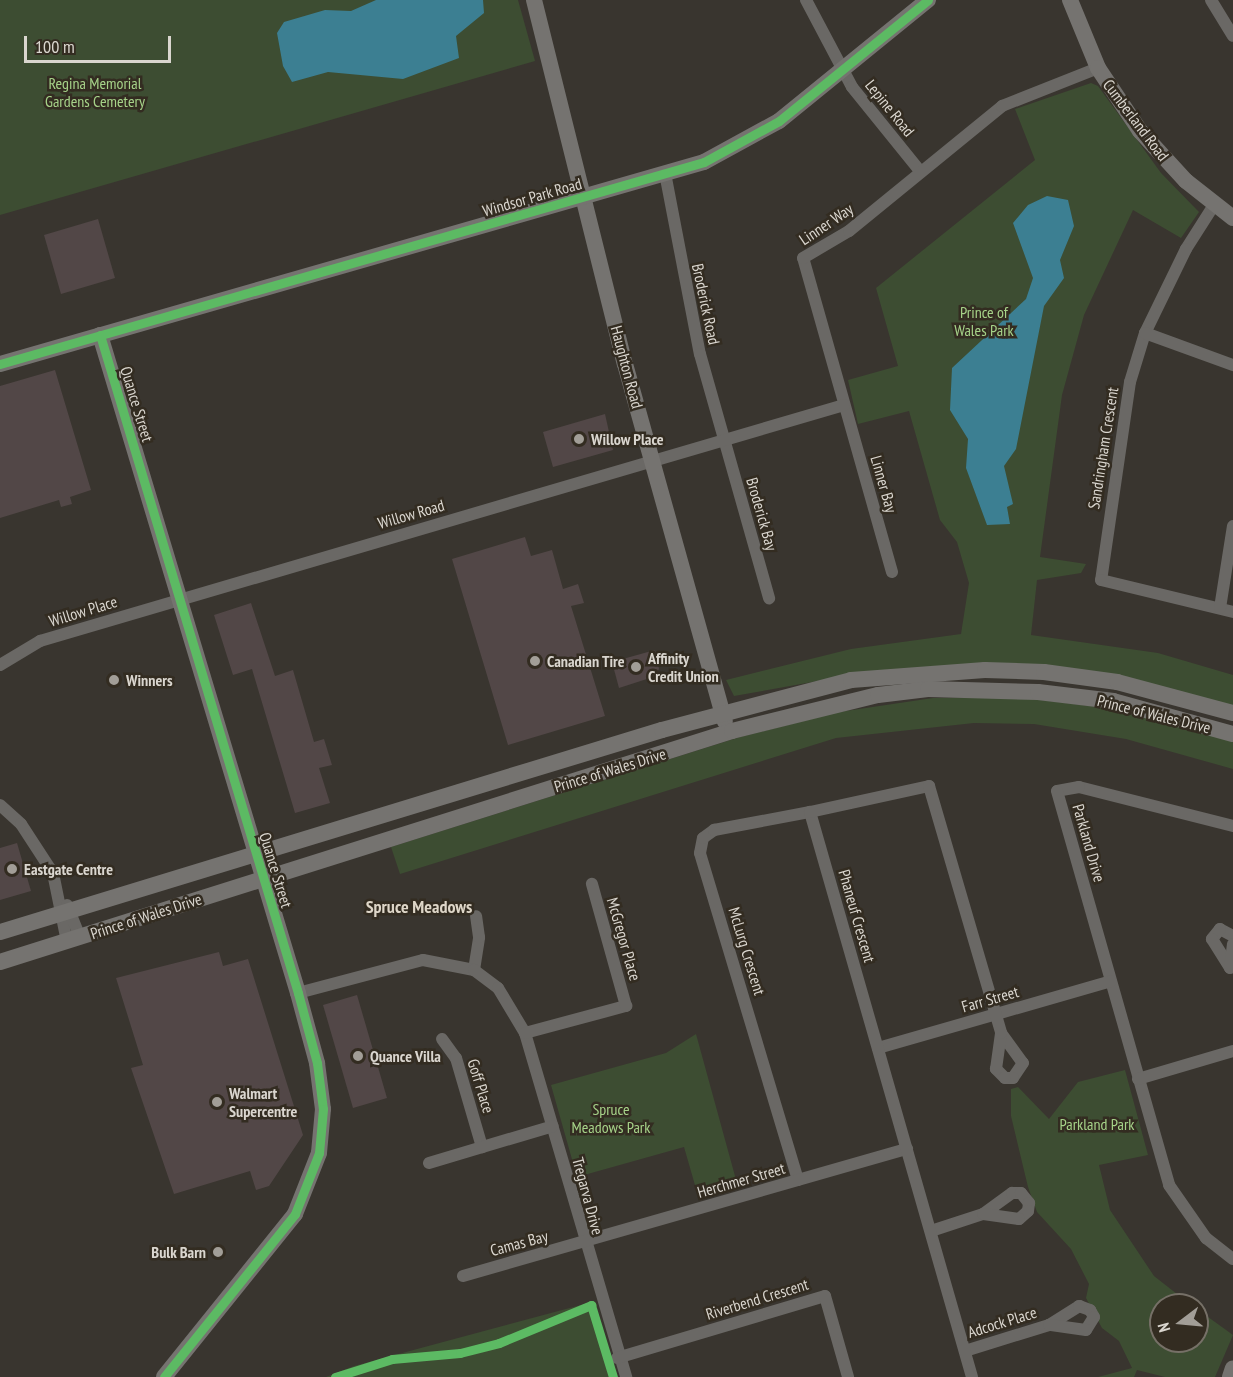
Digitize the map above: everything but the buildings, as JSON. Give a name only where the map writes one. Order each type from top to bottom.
[{"type":"street","name":"Haughton Road","points":[[534,0],[652,459],[729,732]]},
{"type":"street","name":"Lepine Road","points":[[806,0],[840,69],[920,171]]},
{"type":"street","name":"Windsor Park Road","points":[[0,364],[666,173],[752,139],[928,0]]},
{"type":"street","name":"Cumberland Road","points":[[1070,0],[1098,68],[1149,142],[1214,205],[1233,218]]},
{"type":"street","points":[[1211,0],[1233,36]]},
{"type":"street","name":"Linner Way","points":[[844,405],[803,258],[849,231],[1002,106],[1098,68]]},
{"type":"street","name":"Broderick Road","points":[[666,173],[694,328],[724,439]]},
{"type":"street","name":"Sandringham Crescent","points":[[1214,205],[1186,249],[1144,333],[1130,382],[1101,580],[1233,612]]},
{"type":"street","points":[[1144,333],[1233,365]]},
{"type":"street","name":"Quance Street","points":[[100,336],[298,993],[322,1087],[322,1132],[313,1176],[284,1230],[164,1377]]},
{"type":"street","points":[[652,459],[844,405]]},
{"type":"street","name":"Linner Bay","points":[[844,405],[892,572]]},
{"type":"street","name":"Broderick Bay","points":[[724,439],[769,598]]},
{"type":"street","name":"Willow Road","points":[[180,598],[652,459]]},
{"type":"street","points":[[1220,608],[1233,526]]},
{"type":"street","name":"Willow Place","points":[[0,665],[40,641],[180,598]]},
{"type":"street","name":"Prince of Wales Drive","points":[[0,932],[64,908],[256,855],[723,712],[851,680],[985,670],[1117,682],[1233,713]]},
{"type":"street","name":"Prince of Wales Drive","points":[[0,962],[729,732],[878,695],[986,689],[1113,701],[1233,734]]},
{"type":"street","points":[[810,812],[929,786],[1001,1033]]},
{"type":"street","name":"Parkland Drive","points":[[1233,826],[1079,787],[1058,791],[1169,1185],[1206,1238],[1233,1259]]},
{"type":"street","points":[[0,805],[44,855],[74,940]]},
{"type":"street","name":"Phaneuf Crescent","points":[[810,812],[972,1377]]},
{"type":"street","name":"McLurg Crescent","points":[[798,1180],[700,853],[703,838],[714,830],[810,812]]},
{"type":"street","name":"McGregor Place","points":[[525,1033],[626,1006],[592,884]]},
{"type":"street","points":[[474,970],[479,937],[476,916]]},
{"type":"street","points":[[1232,973],[1212,939],[1220,928],[1233,936]]},
{"type":"street","points":[[1232,973],[1233,944]]},
{"type":"street","name":"Tregarva Drive","points":[[298,993],[423,960],[474,970],[498,988],[525,1033],[617,1358],[626,1377]]},
{"type":"street","name":"Farr Street","points":[[878,1048],[1111,981]]},
{"type":"street","name":"Goff Place","points":[[441,1040],[456,1059],[482,1147]]},
{"type":"street","points":[[1138,1078],[1233,1051]]},
{"type":"street","points":[[429,1163],[553,1126]]},
{"type":"street","name":"Herchmer Street","points":[[584,1242],[907,1149]]},
{"type":"street","points":[[931,1231],[983,1215]]},
{"type":"street","name":"Camas Bay","points":[[463,1276],[584,1242]]},
{"type":"street","name":"Riverbend Crescent","points":[[617,1358],[825,1296],[848,1377]]},
{"type":"street","name":"Adcock Place","points":[[965,1351],[1048,1325]]},
{"type":"street","points":[[1230,1377],[1233,1368]]},
{"type":"green space","name":"Regina Memorial Gardens Cemetery","points":[[0,0],[518,0],[535,61],[0,215]]},
{"type":"green space","name":"Prince of Wales Park","points":[[1091,83],[1098,86],[1161,173],[1199,212],[1181,238],[1133,210],[1084,315],[1062,395],[1040,557],[1086,564],[1081,573],[1037,580],[1031,635],[1158,653],[1233,675],[1233,706],[1144,682],[857,674],[734,696],[726,680],[851,649],[961,634],[969,583],[957,542],[940,520],[909,411],[858,424],[848,380],[898,366],[876,288],[1035,160],[1015,109]]},
{"type":"green space","points":[[1016,697],[1115,709],[1233,741],[1233,769],[1126,739],[1034,724],[974,723],[836,738],[400,874],[391,847],[740,737],[839,712],[933,698]]},
{"type":"green space","name":"Spruce Meadows Park","points":[[696,1034],[738,1187],[699,1199],[684,1147],[577,1177],[551,1085],[666,1053]]},
{"type":"green space","name":"Parkland Park","points":[[1125,1070],[1148,1155],[1099,1165],[1110,1210],[1154,1276],[1176,1293],[1149,1293],[1149,1353],[1209,1353],[1209,1318],[1233,1335],[1215,1377],[1165,1377],[1137,1370],[1134,1377],[1098,1377],[1132,1368],[1119,1341],[1102,1328],[1086,1298],[1089,1284],[1071,1249],[1037,1212],[1028,1187],[1011,1116],[1011,1089],[1018,1087],[1049,1119],[1078,1082]]},
{"type":"green space","points":[[592,1302],[609,1377],[326,1377],[354,1366]]},
{"type":"water","points":[[376,0],[483,0],[484,13],[456,36],[459,58],[403,79],[328,72],[292,82],[283,66],[277,33],[284,22],[325,10],[351,11]]},
{"type":"water","points":[[1047,196],[1068,200],[1074,226],[1060,260],[1064,278],[1044,306],[1016,449],[1004,466],[1013,504],[1007,507],[1010,524],[987,525],[966,468],[968,439],[950,410],[952,368],[1026,299],[1033,278],[1013,223],[1028,205]]},
{"type":"cycle path","points":[[0,364],[704,162],[779,121],[928,0]]},
{"type":"cycle path","points":[[100,335],[298,993],[317,1063],[323,1109],[319,1153],[295,1214],[164,1377]]},
{"type":"cycle path","points":[[335,1377],[392,1359],[460,1353],[499,1343],[591,1305],[613,1377]]},
{"type":"place","name":"Willow Place","points":[[579,439]]},
{"type":"place","name":"Canadian Tire","points":[[535,661]]},
{"type":"place","name":"Affinity Credit Union","points":[[636,667]]},
{"type":"place","name":"Winners","points":[[114,680]]},
{"type":"place","name":"Eastgate Centre","points":[[12,869]]},
{"type":"place","name":"Quance Villa","points":[[358,1056]]},
{"type":"place","name":"Walmart Supercentre","points":[[217,1102]]},
{"type":"place","name":"Bulk Barn","points":[[218,1252]]},
{"type":"district","name":"Spruce Meadows","points":[[419,907]]}]
